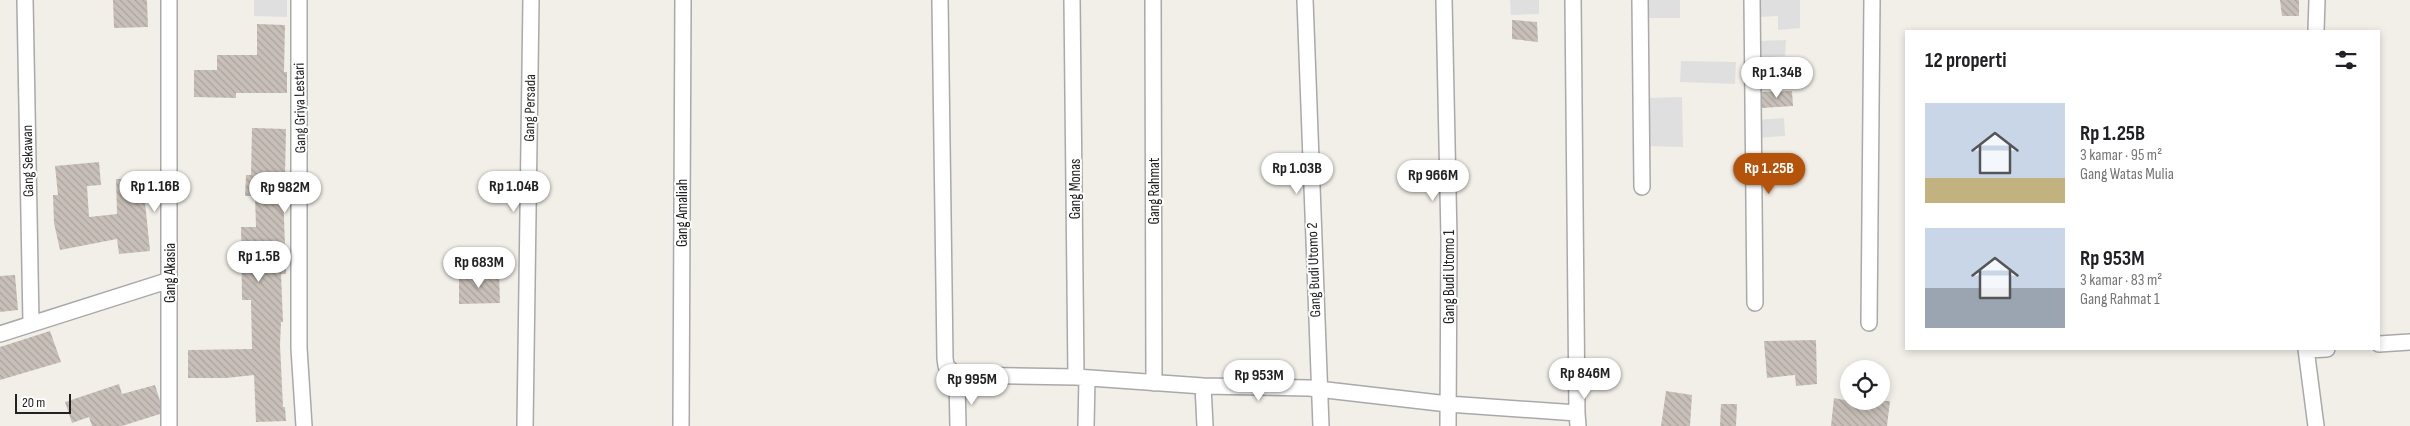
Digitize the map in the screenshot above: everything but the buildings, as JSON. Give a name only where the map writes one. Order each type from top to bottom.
[{"type":"street","name":"Gang Sekawan","points":[[25,0],[31,323]]},
{"type":"street","name":"Gang Akasia","points":[[169,0],[169,426]]},
{"type":"street","name":"Gang Griya Lestari","points":[[299,0],[300,348],[304,426]]},
{"type":"street","name":"Gang Persada","points":[[525,426],[531,0]]},
{"type":"street","name":"Gang Amaliah","points":[[681,426],[683,0]]},
{"type":"street","points":[[940,0],[945,358],[946,366],[959,377],[988,375],[1081,378],[1203,386],[1318,389],[1578,419],[1573,0]]},
{"type":"street","name":"Gang Monas","points":[[1072,0],[1081,378],[1086,426]]},
{"type":"street","name":"Gang Rahmat","points":[[1153,0],[1154,383]]},
{"type":"street","name":"Gang Budi Utomo 2","points":[[1305,0],[1318,389],[1321,426]]},
{"type":"street","name":"Gang Budi Utomo 1","points":[[1444,0],[1449,238],[1448,426]]},
{"type":"street","points":[[1640,0],[1642,187]]},
{"type":"street","points":[[1752,0],[1755,303]]},
{"type":"street","points":[[1869,323],[1872,0]]},
{"type":"street","points":[[2316,30],[2317,0]]},
{"type":"street","points":[[0,334],[170,280]]},
{"type":"street","points":[[2380,344],[2410,342]]},
{"type":"street","points":[[2306,350],[2316,426]]},
{"type":"street","points":[[958,426],[957,379],[959,377]]},
{"type":"street","points":[[1203,386],[1205,426]]},
{"type":"shaded area","points":[[254,0],[287,0],[287,17],[254,16]]},
{"type":"shaded area","points":[[1510,0],[1539,0],[1539,14],[1511,15]]},
{"type":"shaded area","points":[[1649,0],[1680,0],[1680,18],[1648,18]]},
{"type":"shaded area","points":[[1760,0],[1800,0],[1800,28],[1778,30],[1778,16],[1760,17]]},
{"type":"shaded area","points":[[1786,40],[1785,56],[1758,58],[1758,41]]},
{"type":"shaded area","points":[[1681,61],[1736,62],[1735,84],[1680,82]]},
{"type":"shaded area","points":[[1802,65],[1802,89],[1760,89],[1760,67]]},
{"type":"shaded area","points":[[1682,97],[1683,147],[1647,146],[1647,98]]},
{"type":"shaded area","points":[[1784,118],[1785,136],[1756,138],[1756,120]]}]
